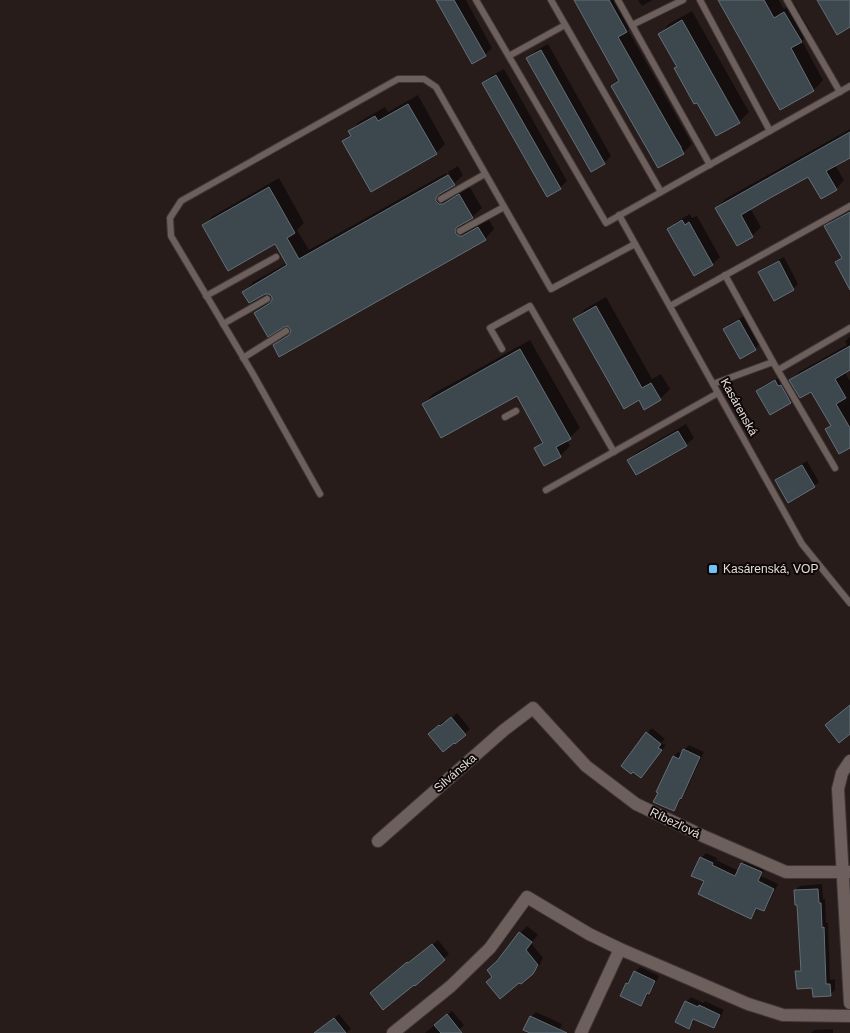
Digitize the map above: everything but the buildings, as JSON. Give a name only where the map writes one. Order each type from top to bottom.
[{"type":"street","name":"Silvánska","points":[[378,841],[504,730],[534,708]]},
{"type":"street","name":"Ríbezľová","points":[[534,708],[586,766],[636,804],[786,872],[846,872]]},
{"type":"street","points":[[850,761],[842,772],[838,789],[846,872],[850,1003]]},
{"type":"street","points":[[393,1033],[451,986],[490,948],[527,897],[620,950],[748,1004],[783,1015],[850,1016]]},
{"type":"street","points":[[581,1033],[620,950]]},
{"type":"lane","points":[[476,0],[606,223],[850,86]]},
{"type":"lane","points":[[551,0],[661,192]]},
{"type":"lane","points":[[618,0],[710,164]]},
{"type":"lane","points":[[632,25],[683,0]]},
{"type":"lane","points":[[700,0],[770,130]]},
{"type":"lane","points":[[787,0],[840,92]]},
{"type":"lane","points":[[509,56],[565,25]]},
{"type":"lane","points":[[320,494],[171,236],[170,218],[181,201],[398,78],[424,79],[436,87],[551,289],[636,244]]},
{"type":"lane","points":[[441,199],[485,174]]},
{"type":"lane","points":[[670,306],[850,206]]},
{"type":"lane","points":[[460,231],[504,207]]},
{"type":"lane","name":"Kasárenská","points":[[619,215],[802,544],[850,603]]},
{"type":"lane","points":[[206,296],[276,257]]},
{"type":"lane","points":[[725,275],[835,468]]},
{"type":"lane","points":[[223,324],[267,298]]},
{"type":"lane","points":[[502,349],[490,328],[530,306],[614,452]]},
{"type":"lane","points":[[778,370],[850,328]]},
{"type":"lane","points":[[243,358],[286,331]]},
{"type":"lane","points":[[713,384],[773,362]]},
{"type":"lane","points":[[546,490],[718,393]]},
{"type":"lane","points":[[505,417],[516,411]]},
{"type":"place","name":"Kasárenská, VOP","points":[[713,569]]}]
